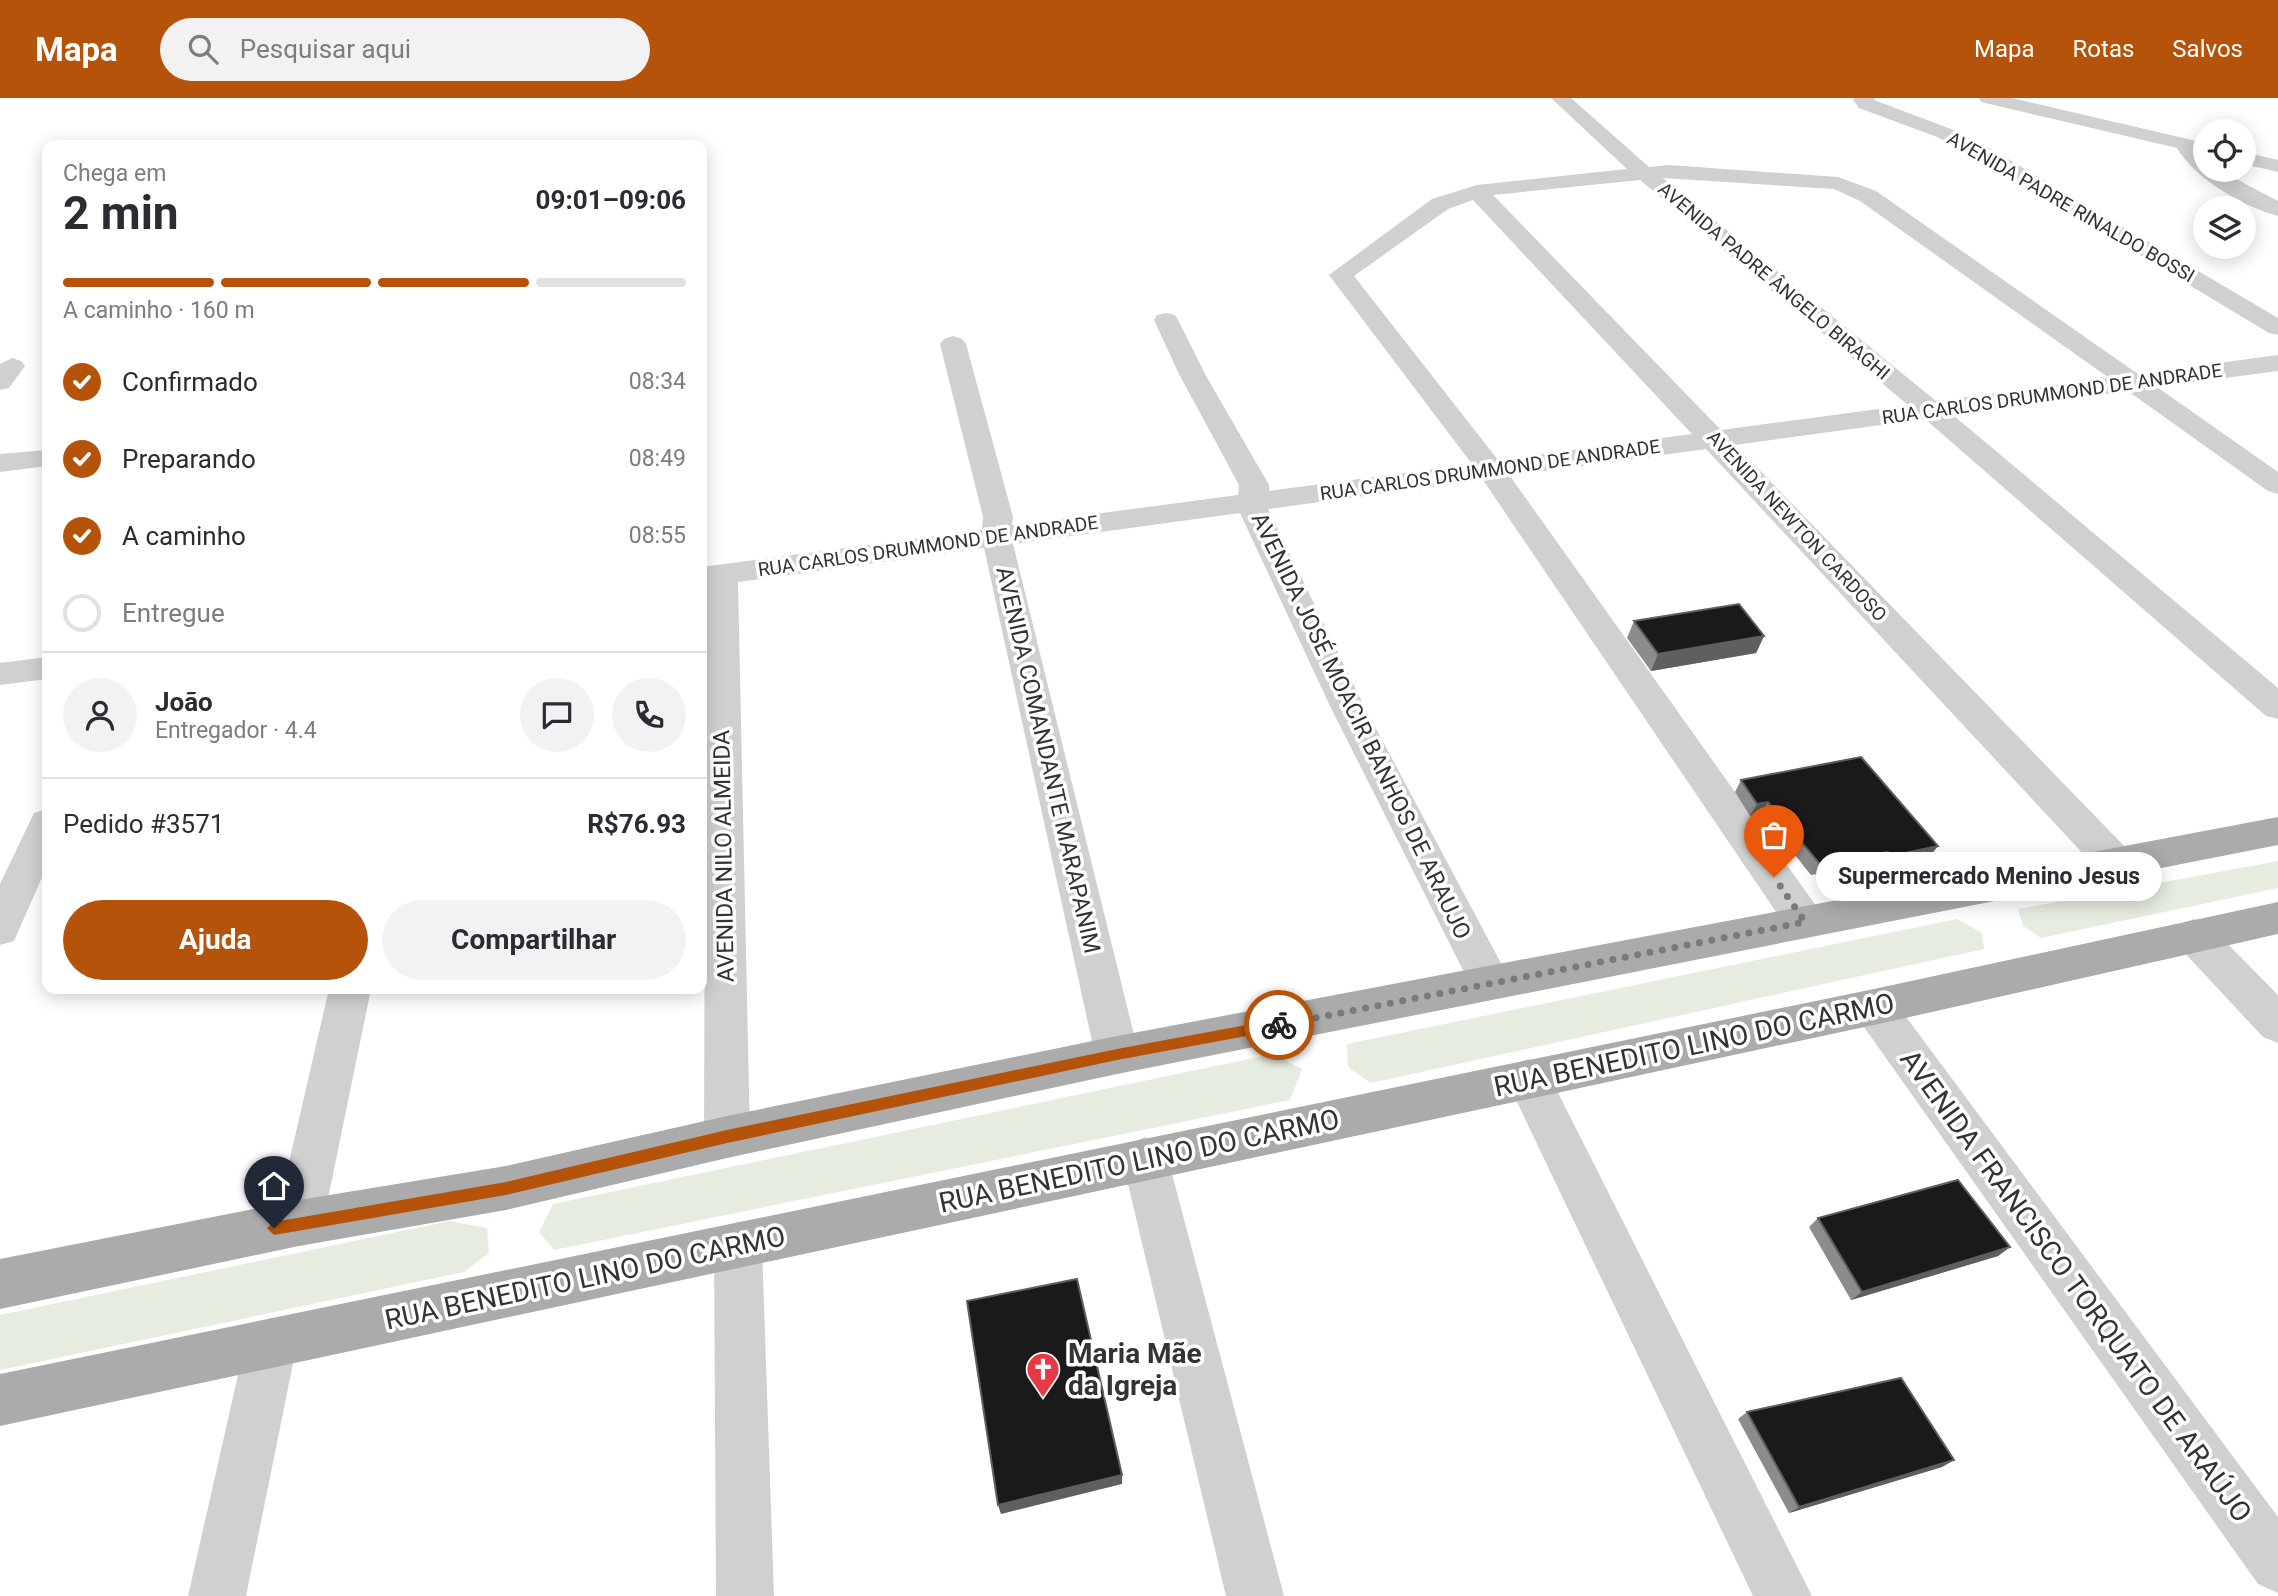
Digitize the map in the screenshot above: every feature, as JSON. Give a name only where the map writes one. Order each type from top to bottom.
[{"type":"main road","points":[[0,1284],[299,1223],[506,1188],[727,1136],[1117,1055],[2278,831]]},
{"type":"main road","name":"RUA BENEDITO LINO DO CARMO","points":[[0,1400],[1874,1007],[2278,918]]},
{"type":"street","name":"AVENIDA PADRE ÂNGELO BIRAGHI","points":[[1560,98],[1643,172],[1929,410],[2278,707]]},
{"type":"street","name":"AVENIDA PADRE RINALDO BOSSI","points":[[1866,98],[1863,102],[1866,104],[1944,133],[1984,153],[2278,328]]},
{"type":"street","points":[[1988,98],[2193,147]]},
{"type":"street","points":[[2256,161],[2278,166]]},
{"type":"street","points":[[1805,922],[1491,470],[1341,275],[1440,204],[1477,191],[1643,172],[1691,171],[1838,183],[1868,196],[2278,485]]},
{"type":"street","points":[[2228,182],[2278,209]]},
{"type":"street","name":"AVENIDA NEWTON CARDOSO","points":[[1477,191],[2115,862]]},
{"type":"street","name":"AVENIDA JOSÉ MOACIR BANHOS DE ARAUJO","points":[[1166,320],[1192,374],[1254,485],[1255,491],[1250,502],[1347,706],[1490,982]]},
{"type":"street","name":"AVENIDA COMANDANTE MARAPANIM","points":[[953,344],[998,517],[996,537],[1117,1055]]},
{"type":"street","name":"RUA CARLOS DRUMMOND DE ANDRADE","points":[[712,576],[2278,363]]},
{"type":"street","points":[[0,463],[42,459]]},
{"type":"street","name":"AVENIDA NILO ALMEIDA","points":[[712,576],[727,1136]]},
{"type":"street","points":[[0,674],[42,669]]},
{"type":"street","points":[[0,929],[42,834]]},
{"type":"street","points":[[2194,936],[2278,1024]]},
{"type":"street","points":[[299,1223],[350,994]]},
{"type":"street","name":"AVENIDA FRANCISCO TORQUATO DE ARAÚJO","points":[[1874,1007],[2278,1564]]},
{"type":"street","points":[[1528,1079],[1783,1596]]},
{"type":"street","points":[[1145,1159],[1255,1596]]},
{"type":"street","points":[[738,1246],[745,1596]]},
{"type":"street","points":[[217,1596],[271,1344]]},
{"type":"shaded area","points":[[2278,861],[2278,888],[2041,938],[2023,926],[2018,909]]},
{"type":"shaded area","points":[[1957,919],[1982,933],[1984,949],[1371,1083],[1348,1067],[1347,1044]]},
{"type":"shaded area","points":[[1273,1054],[1302,1069],[1290,1100],[554,1250],[539,1232],[553,1204]]},
{"type":"shaded area","points":[[450,1221],[487,1228],[489,1253],[464,1272],[0,1370],[0,1315]]},
{"type":"building","points":[[1739,604],[1764,636],[1658,654],[1634,621]]},
{"type":"building","points":[[1861,757],[1938,846],[1891,856],[1888,852],[1819,863],[1768,802],[1757,804],[1741,780]]},
{"type":"building","points":[[1958,1180],[2010,1247],[1862,1292],[1818,1218]]},
{"type":"building","name":"Maria Mãe da Igreja","points":[[1077,1279],[1122,1475],[998,1505],[967,1301]]},
{"type":"building","points":[[1901,1378],[1954,1460],[1799,1507],[1747,1412]]},
{"type":"way so far","points":[[1279,1025],[1805,922],[1774,877]]},
{"type":"place","name":"Supermercado Menino Jesus","points":[[1774,877]]},
{"type":"place","name":"Maria Mãe da Igreja","points":[[1043,1399]]},
{"type":"route","points":[[274,1228],[506,1188],[727,1136],[1117,1055],[1279,1025]]}]
